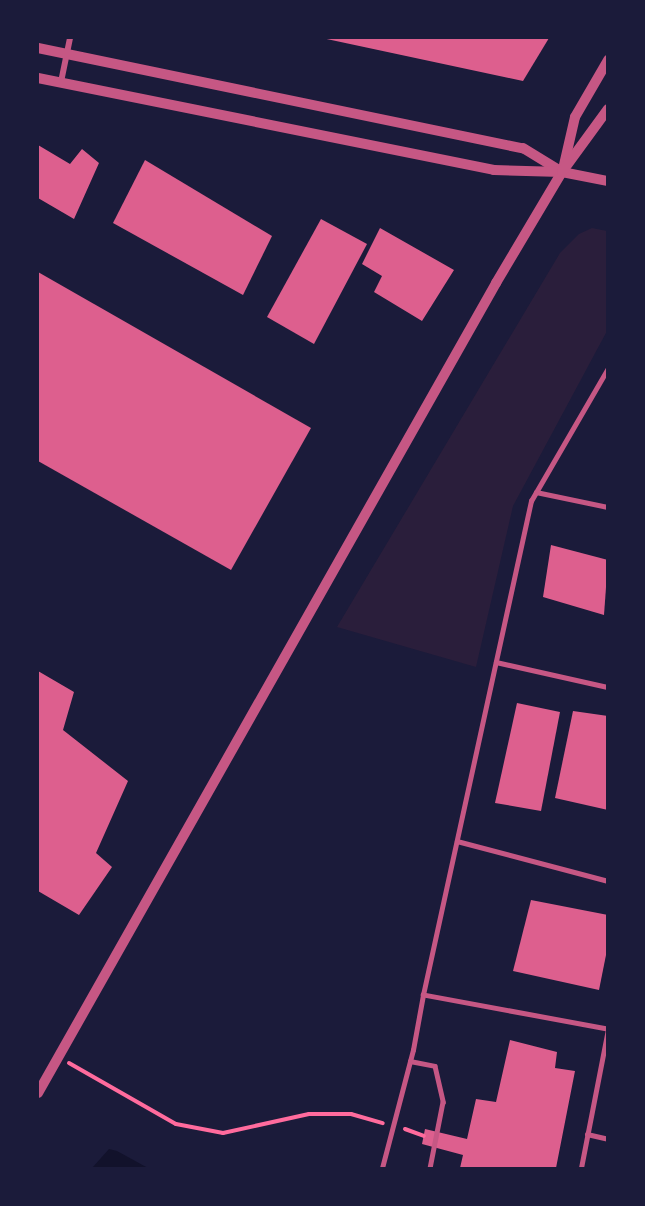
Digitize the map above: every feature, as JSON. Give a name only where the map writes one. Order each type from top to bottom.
[{"type":"street","points":[[61,82],[70,38]]},
{"type":"street","points":[[38,48],[523,148],[562,172]]},
{"type":"street","points":[[562,172],[575,117],[608,60]]},
{"type":"street","points":[[38,78],[494,170],[562,172],[608,181]]},
{"type":"street","points":[[38,1093],[562,172],[608,109]]},
{"type":"lane","points":[[382,1168],[391,1125],[410,1061],[531,501],[608,368]]},
{"type":"lane","points":[[536,492],[608,507]]},
{"type":"lane","points":[[496,662],[608,687]]},
{"type":"lane","points":[[457,841],[608,881]]},
{"type":"lane","points":[[423,995],[607,1029],[580,1168]]},
{"type":"lane","points":[[410,1061],[435,1066],[443,1102],[430,1168]]},
{"type":"lane","points":[[587,1134],[608,1138]]},
{"type":"path","points":[[59,1057],[167,1120],[223,1133],[309,1114],[351,1114],[424,1136]]},
{"type":"shaded area","points":[[592,228],[607,231],[607,331],[513,506],[476,667],[337,627],[560,253],[579,234]]},
{"type":"shaded area","points":[[109,1149],[117,1151],[148,1168],[92,1168]]},
{"type":"building","points":[[322,38],[549,38],[523,81]]},
{"type":"building","points":[[38,145],[70,164],[82,149],[99,163],[74,219],[38,198]]},
{"type":"building","points":[[145,160],[272,236],[243,295],[113,223]]},
{"type":"building","points":[[321,219],[367,244],[314,344],[267,317]]},
{"type":"building","points":[[380,228],[454,270],[422,321],[374,292],[382,276],[362,264]]},
{"type":"building","points":[[38,272],[311,428],[231,570],[38,461]]},
{"type":"building","points":[[551,545],[608,560],[604,615],[543,597]]},
{"type":"building","points":[[38,671],[74,692],[63,730],[128,781],[96,853],[112,867],[79,915],[38,891]]},
{"type":"building","points":[[517,703],[560,712],[541,811],[495,803]]},
{"type":"building","points":[[573,711],[608,716],[608,810],[555,798]]},
{"type":"building","points":[[531,900],[608,915],[608,945],[599,990],[513,971]]},
{"type":"building","points":[[510,1040],[557,1052],[555,1068],[575,1071],[556,1168],[460,1168],[463,1155],[422,1144],[425,1129],[467,1139],[476,1099],[496,1102]]}]
